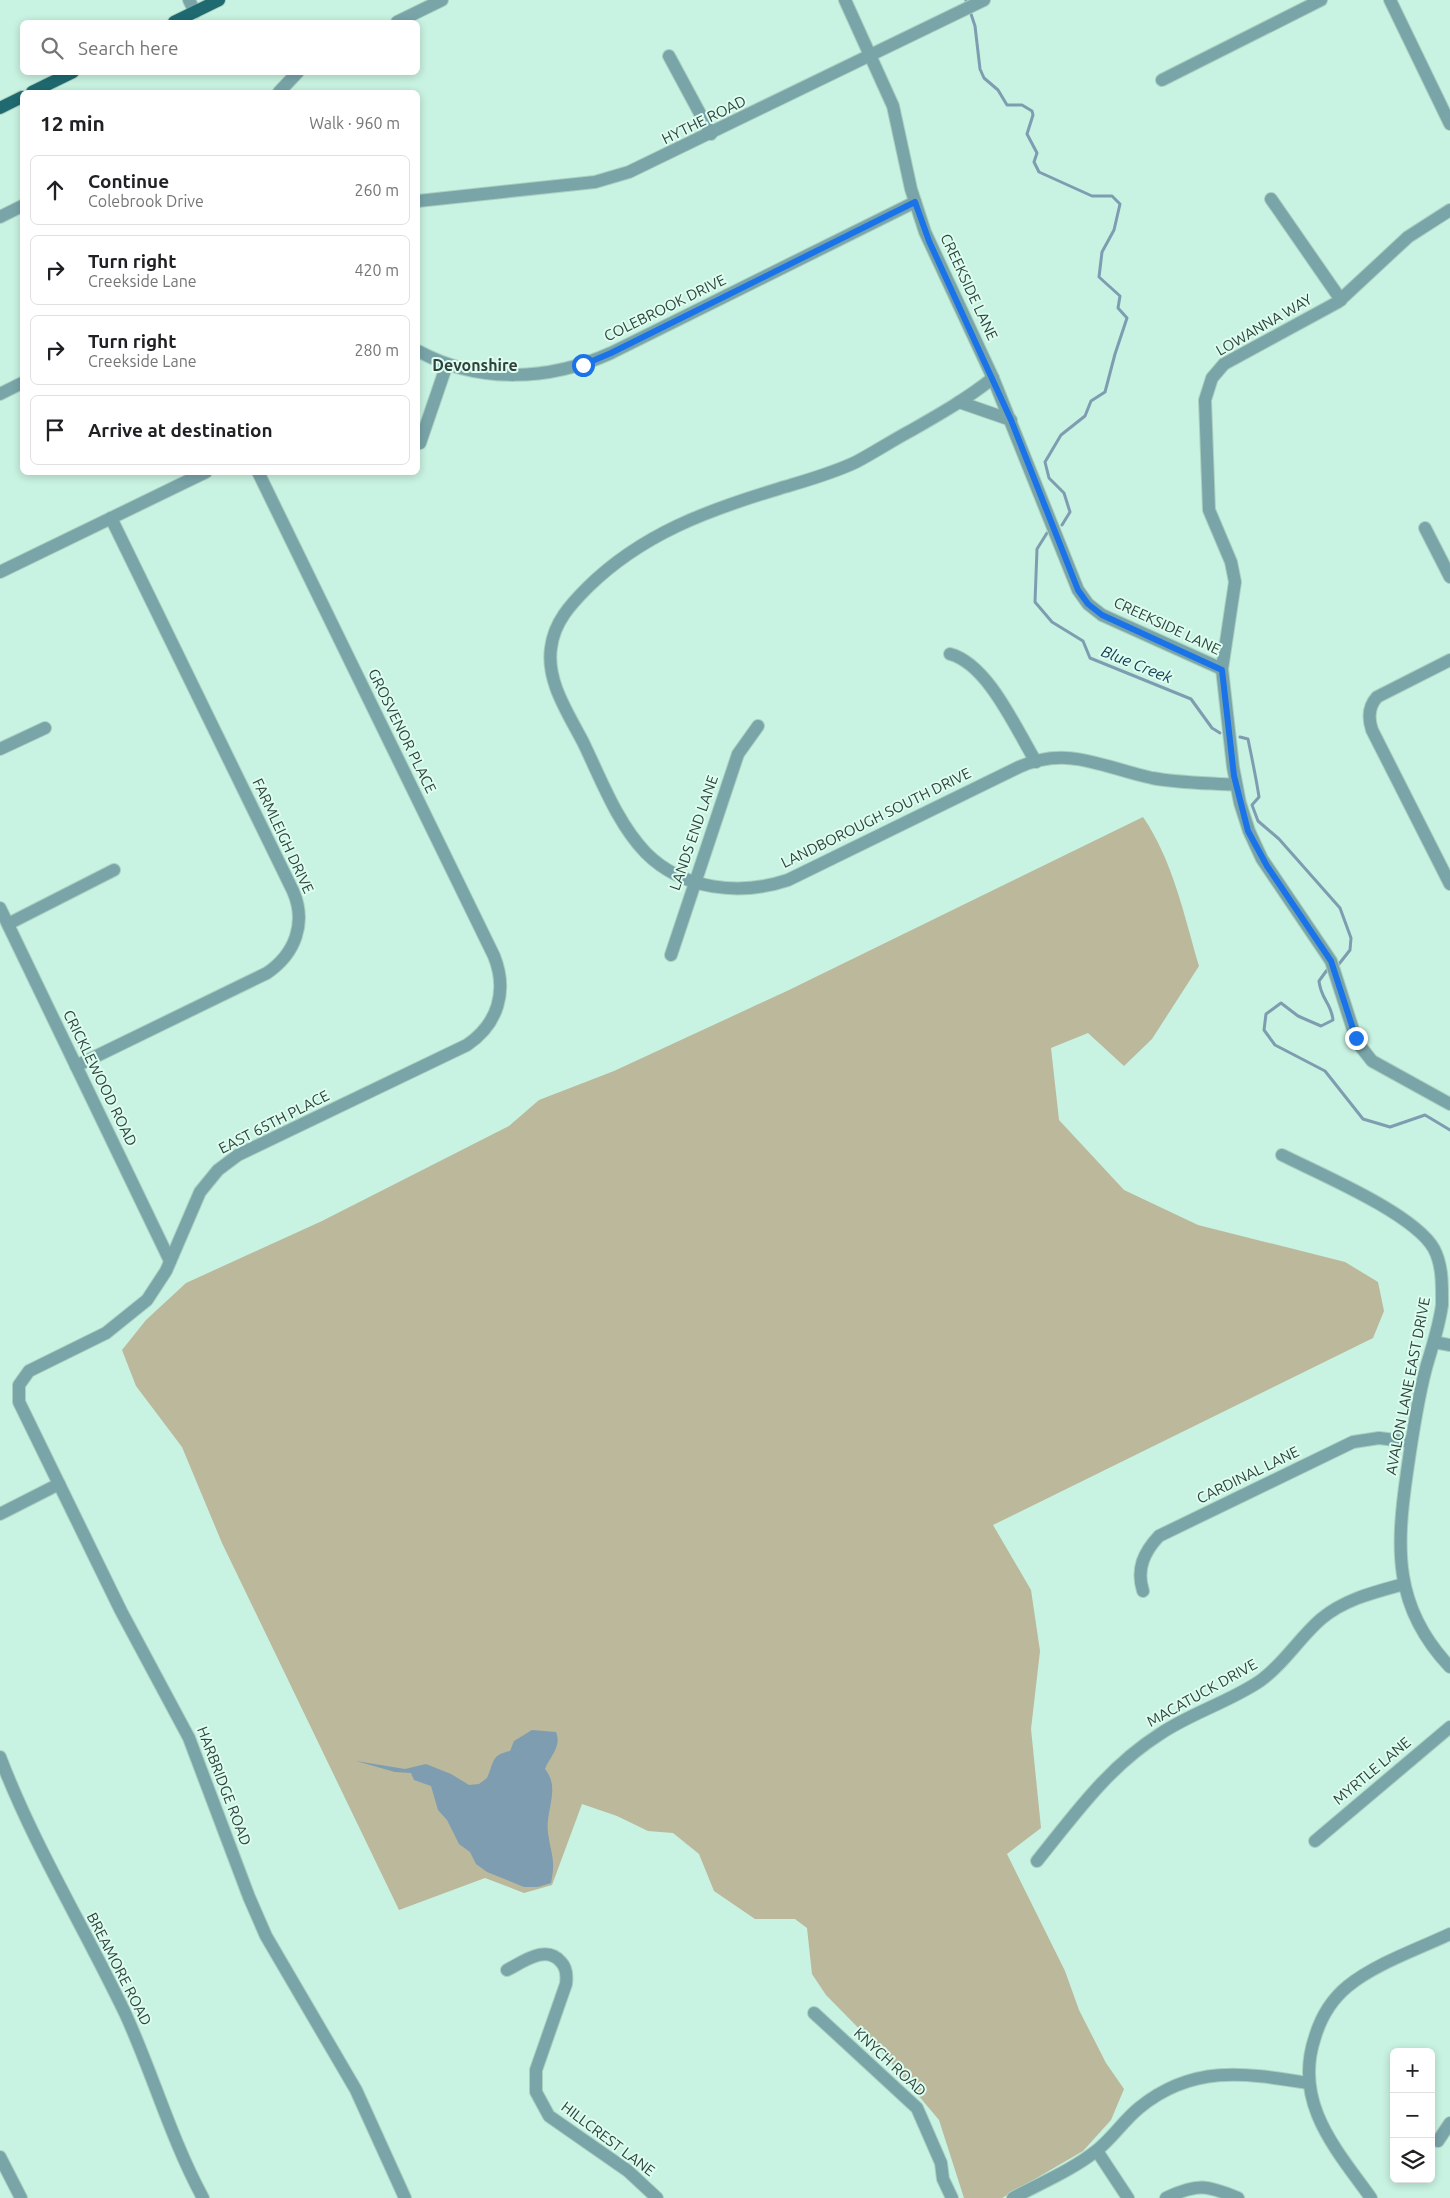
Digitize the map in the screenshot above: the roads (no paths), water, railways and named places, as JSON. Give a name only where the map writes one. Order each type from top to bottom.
[{"type":"main road","points":[[178,20],[219,0]]},
{"type":"main road","points":[[36,90],[67,75]]},
{"type":"main road","points":[[0,108],[20,98]]},
{"type":"street","points":[[189,0],[195,12]]},
{"type":"street","points":[[401,20],[442,0]]},
{"type":"street","name":"CREEKSIDE LANE","points":[[845,0],[896,114],[915,202],[929,241],[1011,420],[1073,582],[1085,600],[1110,619],[1222,670],[1236,785],[1244,819],[1258,850],[1331,961],[1359,1046],[1372,1060],[1450,1104]]},
{"type":"street","name":"HYTHE ROAD","points":[[420,201],[604,180],[646,166],[984,0]]},
{"type":"street","points":[[1162,80],[1321,0]]},
{"type":"street","points":[[1390,0],[1449,118]]},
{"type":"street","points":[[670,56],[710,134]]},
{"type":"street","points":[[281,90],[295,75]]},
{"type":"street","points":[[1271,199],[1341,300]]},
{"type":"street","name":"COLEBROOK DRIVE","points":[[420,352],[447,364],[476,372],[519,376],[549,373],[583,365],[611,353],[915,202]]},
{"type":"street","points":[[0,217],[20,207]]},
{"type":"street","name":"LOWANNA WAY","points":[[1222,670],[1236,582],[1231,562],[1213,522],[1208,505],[1204,413],[1208,386],[1220,367],[1231,359],[1341,300],[1408,237],[1450,210]]},
{"type":"street","points":[[420,443],[447,364]]},
{"type":"street","name":"LANDBOROUGH SOUTH DRIVE","points":[[993,378],[959,402],[856,462],[709,511],[670,528],[640,546],[598,578],[570,606],[560,620],[553,636],[550,658],[555,684],[621,818],[637,843],[663,866],[694,882],[741,888],[765,886],[788,880],[1019,767],[1036,762],[1058,758],[1084,758],[1153,778],[1236,785]]},
{"type":"street","points":[[0,394],[20,384]]},
{"type":"street","points":[[959,402],[1011,420]]},
{"type":"street","points":[[0,572],[200,475]]},
{"type":"street","name":"GROSVENOR PLACE","points":[[259,475],[494,956],[501,981],[498,1007]]},
{"type":"street","name":"FARMLEIGH DRIVE","points":[[76,1066],[278,966],[289,953],[295,941],[299,920],[293,891],[111,518]]},
{"type":"street","points":[[1426,528],[1450,577]]},
{"type":"street","points":[[950,654],[967,661],[983,676],[1036,762]]},
{"type":"street","points":[[1450,660],[1386,692],[1370,706],[1369,721],[1450,884]]},
{"type":"street","name":"LANDS END LANE","points":[[671,954],[738,754],[758,726]]},
{"type":"street","points":[[0,750],[45,728]]},
{"type":"street","points":[[8,924],[114,870]]},
{"type":"street","name":"CRICKLEWOOD ROAD","points":[[0,908],[170,1261]]},
{"type":"street","name":"EAST 65TH PLACE","points":[[19,1385],[29,1371],[90,1342],[120,1323],[147,1300],[163,1277],[200,1192],[222,1167],[238,1156],[466,1045],[481,1034],[492,1020],[498,1007]]},
{"type":"street","name":"AVALON LANE EAST DRIVE","points":[[1282,1155],[1390,1210],[1412,1225],[1429,1242],[1438,1259],[1442,1288],[1440,1318],[1423,1382],[1411,1442],[1399,1530],[1400,1562],[1404,1584],[1422,1630],[1450,1667]]},
{"type":"street","points":[[1434,1342],[1450,1345]]},
{"type":"street","name":"HARBRIDGE ROAD","points":[[19,1385],[19,1402],[129,1626],[189,1738],[249,1897],[266,1936],[352,2082],[404,2198]]},
{"type":"street","name":"CARDINAL LANE","points":[[1143,1591],[1140,1578],[1142,1561],[1147,1549],[1167,1532],[1353,1442],[1379,1438],[1411,1442]]},
{"type":"street","points":[[0,1514],[59,1484]]},
{"type":"street","name":"MACATUCK DRIVE","points":[[1038,1861],[1085,1799],[1139,1748],[1175,1724],[1259,1682],[1281,1663],[1322,1619],[1339,1607],[1371,1593],[1404,1584]]},
{"type":"street","name":"MYRTLE LANE","points":[[1314,1840],[1450,1727]]},
{"type":"street","name":"BREAMORE ROAD","points":[[0,1757],[40,1849],[124,2013],[176,2142],[203,2198]]},
{"type":"street","points":[[1371,2198],[1319,2121],[1313,2105],[1308,2083],[1310,2054],[1315,2035],[1336,1997],[1349,1985],[1365,1975],[1450,1934]]},
{"type":"street","name":"HILLCREST LANE","points":[[507,1970],[534,1956],[543,1954],[556,1957],[565,1967],[566,1984],[536,2070],[538,2096],[552,2119],[628,2171],[657,2198]]},
{"type":"street","name":"KNYCH ROAD","points":[[814,2014],[917,2108],[941,2163],[944,2179],[952,2198]]},
{"type":"street","points":[[1013,2198],[1097,2151],[1146,2102],[1188,2081],[1210,2075],[1240,2074],[1308,2083]]},
{"type":"street","points":[[1438,2141],[1450,2124]]},
{"type":"street","points":[[1097,2151],[1125,2197]]},
{"type":"street","points":[[0,2157],[22,2198]]},
{"type":"street","points":[[1166,2198],[1184,2189],[1200,2186],[1217,2188],[1238,2198]]},
{"type":"water","points":[[532,1730],[556,1732],[558,1742],[545,1769],[550,1776],[552,1784],[548,1825],[553,1862],[551,1883],[538,1887],[524,1887],[487,1872],[476,1864],[470,1852],[459,1844],[447,1820],[438,1810],[431,1786],[414,1780],[411,1773],[395,1772],[356,1761],[405,1769],[426,1764],[451,1774],[469,1785],[479,1784],[487,1778],[496,1757],[510,1751],[514,1741]]},
{"type":"waterway","name":"Blue Creek","points":[[971,14],[975,26],[980,69],[984,78],[998,90],[1007,105],[1022,105],[1032,111],[1033,115],[1027,134],[1037,153],[1034,162],[1039,172],[1092,196],[1112,196],[1120,204],[1114,230],[1102,252],[1099,277],[1120,296],[1118,308],[1127,318],[1105,392],[1091,401],[1085,416],[1061,435],[1045,462],[1049,478],[1064,493],[1070,512],[1062,525]]},
{"type":"waterway","name":"Blue Creek","points":[[1047,533],[1037,549],[1035,602],[1052,622],[1083,641],[1090,658],[1191,699],[1212,728],[1220,733]]},
{"type":"waterway","name":"Blue Creek","points":[[1240,737],[1248,739],[1259,797],[1252,805],[1258,821],[1279,839],[1340,908],[1351,938],[1350,950],[1339,964]]},
{"type":"waterway","name":"Blue Creek","points":[[1327,970],[1319,981],[1333,1020],[1321,1026],[1298,1016],[1281,1003],[1266,1014],[1264,1030],[1275,1045],[1325,1071],[1363,1119],[1390,1127],[1425,1115],[1450,1130]]},
{"type":"district","name":"Devonshire","points":[[475,365]]}]
